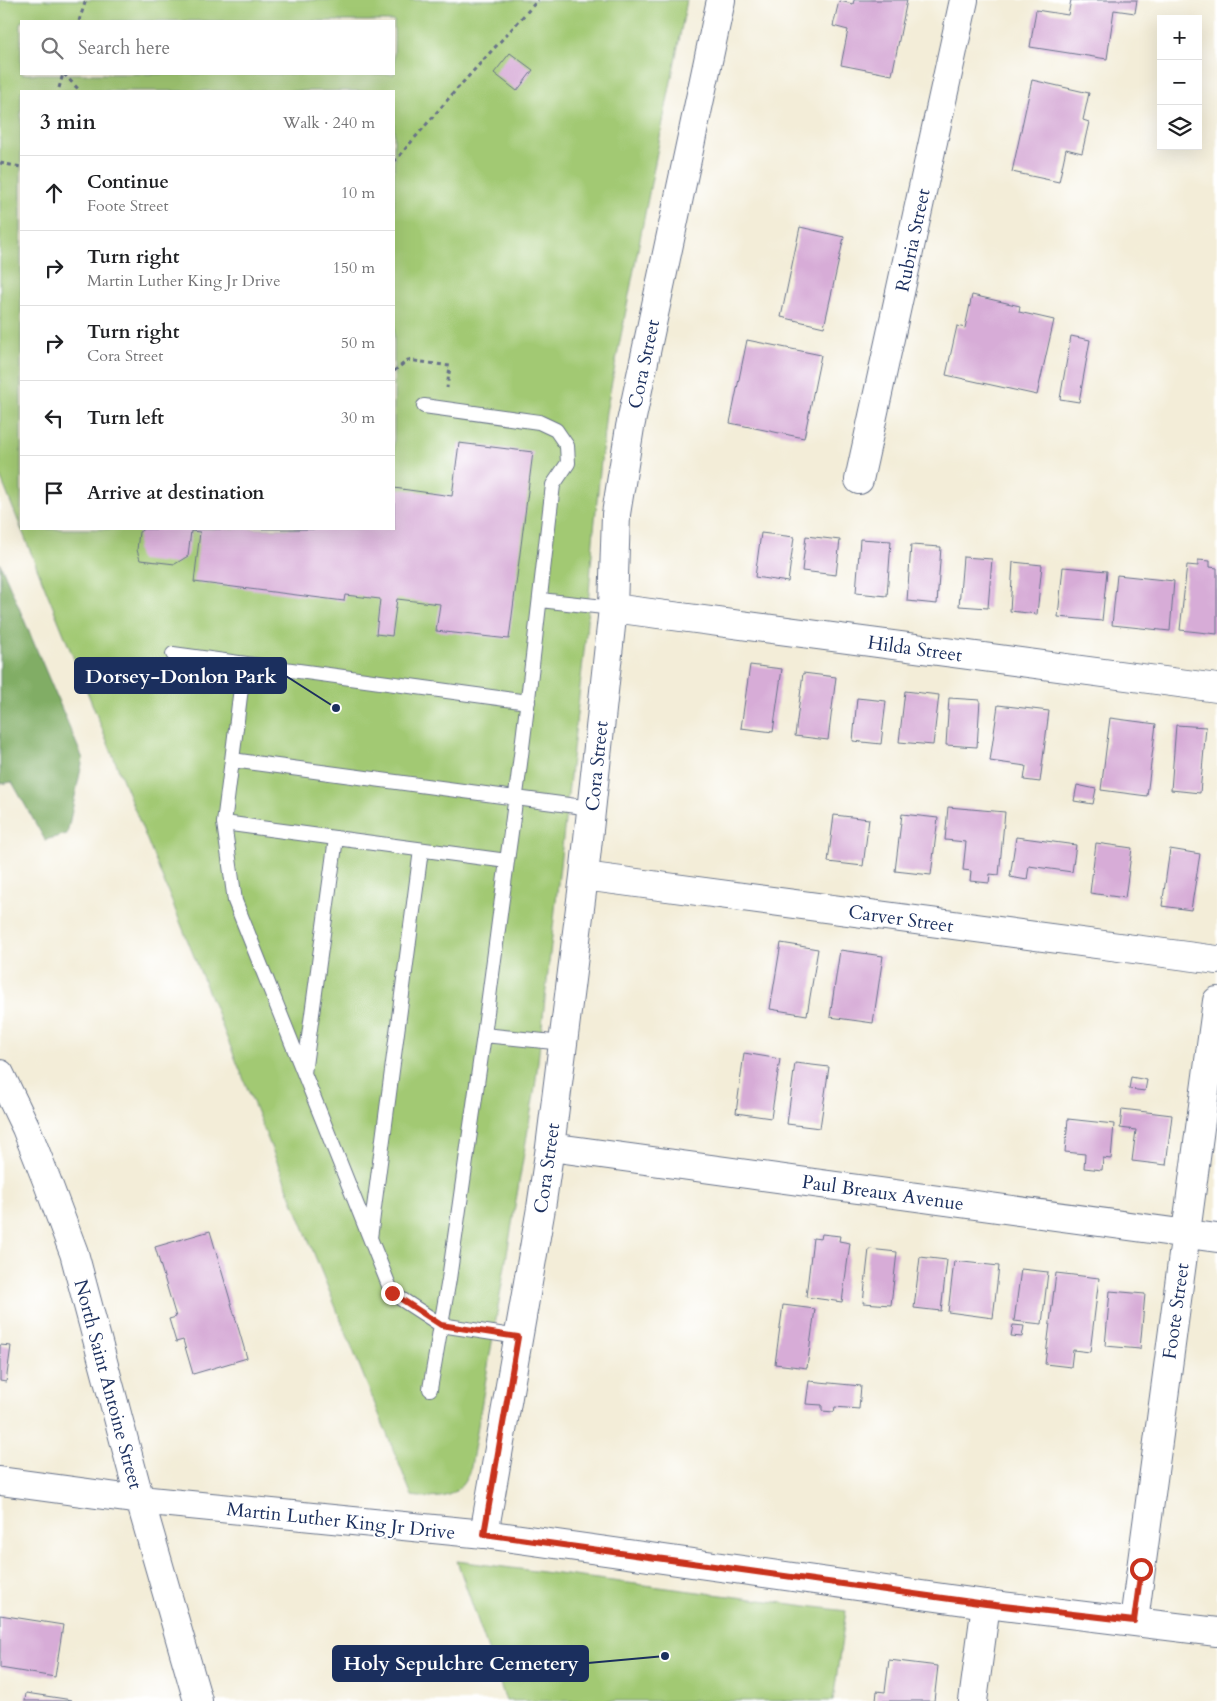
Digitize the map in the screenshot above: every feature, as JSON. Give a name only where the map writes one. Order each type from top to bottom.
[{"type":"street","name":"Cora Street","points":[[484,1534],[550,1147],[584,876],[613,608],[616,514],[630,427],[721,0]]},
{"type":"street","name":"Rubria Street","points":[[859,480],[964,0]]},
{"type":"street","name":"Hilda Street","points":[[613,608],[1217,688]]},
{"type":"street","name":"Carver Street","points":[[584,876],[1217,960]]},
{"type":"street","name":"Foote Street","points":[[1134,1621],[1217,1001]]},
{"type":"street","name":"North Saint Antoine Street","points":[[0,1074],[40,1164],[74,1253],[140,1500],[198,1701]]},
{"type":"street","name":"Paul Breaux Avenue","points":[[550,1147],[1217,1238]]},
{"type":"street","name":"Martin Luther King Jr Drive","points":[[0,1481],[140,1500],[484,1534],[986,1604],[1217,1632]]},
{"type":"street","points":[[973,1701],[986,1604]]},
{"type":"lane","points":[[424,406],[539,422],[556,430],[567,446],[568,463],[553,485],[516,799],[484,1035],[451,1269],[430,1389]]},
{"type":"lane","points":[[540,600],[613,608]]},
{"type":"lane","points":[[173,654],[528,702]]},
{"type":"lane","points":[[244,664],[224,823],[235,901],[370,1239],[392,1293],[441,1325],[518,1337]]},
{"type":"lane","points":[[232,760],[591,808]]},
{"type":"lane","points":[[224,823],[507,861]]},
{"type":"lane","points":[[304,1074],[336,838]]},
{"type":"lane","points":[[370,1239],[421,850]]},
{"type":"lane","points":[[484,1035],[563,1044]]},
{"type":"path","points":[[79,20],[86,0]]},
{"type":"path","points":[[395,161],[538,0]]},
{"type":"path","points":[[59,88],[64,75]]},
{"type":"path","points":[[65,75],[79,90]]},
{"type":"path","points":[[0,163],[20,167]]},
{"type":"path","points":[[395,369],[408,360],[450,366],[444,408]]},
{"type":"green space","points":[[0,0],[687,0],[606,412],[586,634],[535,1088],[471,1467],[462,1486],[448,1495],[432,1498],[412,1496],[21,530],[395,530],[395,90],[20,90],[20,526],[0,476]]},
{"type":"green space","points":[[0,563],[83,759],[67,834],[45,840],[12,782],[0,784]]},
{"type":"green space","points":[[457,1561],[846,1611],[833,1701],[506,1701]]},
{"type":"building","points":[[854,0],[907,0],[892,75],[841,65],[848,30],[833,26],[839,1],[853,4]]},
{"type":"building","points":[[1071,0],[1137,0],[1135,13],[1114,10],[1107,59],[1030,47],[1036,10],[1068,15]]},
{"type":"building","points":[[510,53],[533,70],[517,91],[494,73]]},
{"type":"building","points":[[1032,80],[1089,93],[1083,120],[1089,122],[1082,153],[1066,149],[1059,182],[1012,172]]},
{"type":"building","points":[[800,227],[844,237],[824,327],[781,317]]},
{"type":"building","points":[[972,295],[1020,306],[1019,312],[1054,320],[1037,395],[946,375],[957,326],[965,328]]},
{"type":"building","points":[[1071,336],[1090,340],[1079,402],[1060,399]]},
{"type":"building","points":[[747,340],[821,355],[804,438],[730,423]]},
{"type":"building","points":[[459,443],[533,452],[509,639],[436,631],[440,604],[397,599],[392,636],[376,634],[380,599],[345,595],[344,601],[194,582],[200,532],[191,531],[188,556],[175,564],[140,560],[137,550],[139,532],[142,530],[395,530],[395,488],[452,496]]},
{"type":"building","points":[[761,533],[794,537],[788,582],[755,577]]},
{"type":"building","points":[[806,536],[840,540],[836,575],[802,571]]},
{"type":"building","points":[[860,539],[891,541],[887,596],[856,593]]},
{"type":"building","points":[[911,545],[941,547],[937,604],[907,601]]},
{"type":"building","points":[[963,557],[992,559],[988,608],[959,606]]},
{"type":"building","points":[[1198,560],[1210,561],[1210,567],[1217,568],[1217,634],[1180,630],[1187,565],[1198,566]]},
{"type":"building","points":[[1013,562],[1042,565],[1037,614],[1010,611]]},
{"type":"building","points":[[1063,567],[1107,571],[1102,621],[1058,617]]},
{"type":"building","points":[[1117,575],[1174,581],[1170,631],[1112,625]]},
{"type":"building","points":[[750,665],[782,669],[773,732],[741,728]]},
{"type":"building","points":[[803,673],[836,677],[828,740],[795,736]]},
{"type":"building","points":[[905,691],[939,695],[933,745],[899,742]]},
{"type":"building","points":[[857,698],[886,701],[881,744],[853,741]]},
{"type":"building","points":[[949,698],[980,700],[977,747],[946,745]]},
{"type":"building","points":[[998,705],[1049,711],[1040,782],[1024,780],[1026,766],[990,761]]},
{"type":"building","points":[[1110,718],[1156,724],[1147,796],[1101,790]]},
{"type":"building","points":[[1176,725],[1206,727],[1200,793],[1171,790]]},
{"type":"building","points":[[1077,785],[1096,789],[1093,804],[1074,801]]},
{"type":"building","points":[[948,807],[1005,812],[999,875],[990,874],[989,883],[970,881],[971,871],[963,870],[966,842],[945,840]]},
{"type":"building","points":[[902,814],[938,818],[931,875],[895,871]]},
{"type":"building","points":[[834,815],[869,819],[863,866],[828,862]]},
{"type":"building","points":[[1016,837],[1076,845],[1072,872],[1029,866],[1027,880],[1010,877]]},
{"type":"building","points":[[1096,843],[1132,848],[1125,898],[1090,893]]},
{"type":"building","points":[[1170,849],[1200,854],[1191,910],[1162,906]]},
{"type":"building","points":[[781,943],[818,949],[807,1015],[770,1009]]},
{"type":"building","points":[[840,950],[883,956],[873,1023],[830,1017]]},
{"type":"building","points":[[744,1053],[780,1059],[771,1118],[736,1113]]},
{"type":"building","points":[[795,1063],[829,1067],[820,1128],[787,1124]]},
{"type":"building","points":[[1131,1077],[1147,1080],[1145,1091],[1129,1089]]},
{"type":"building","points":[[1122,1109],[1172,1115],[1166,1165],[1132,1161],[1136,1130],[1120,1128]]},
{"type":"building","points":[[1068,1119],[1114,1124],[1111,1159],[1103,1158],[1102,1170],[1084,1168],[1085,1154],[1065,1152]]},
{"type":"building","points":[[210,1231],[247,1358],[193,1374],[183,1340],[176,1342],[169,1319],[176,1317],[155,1247]]},
{"type":"building","points":[[822,1234],[840,1236],[839,1241],[850,1243],[842,1302],[806,1297],[813,1238],[821,1239]]},
{"type":"building","points":[[869,1249],[897,1252],[891,1305],[863,1303]]},
{"type":"building","points":[[920,1257],[947,1260],[941,1311],[914,1308]]},
{"type":"building","points":[[954,1261],[999,1266],[993,1318],[948,1312]]},
{"type":"building","points":[[1021,1269],[1048,1272],[1042,1324],[1014,1321]]},
{"type":"building","points":[[1056,1273],[1099,1278],[1090,1352],[1073,1350],[1071,1367],[1045,1364]]},
{"type":"building","points":[[1110,1291],[1145,1294],[1140,1349],[1105,1346]]},
{"type":"building","points":[[783,1305],[815,1309],[807,1368],[775,1364]]},
{"type":"building","points":[[1013,1325],[1024,1326],[1022,1337],[1011,1336]]},
{"type":"building","points":[[0,1345],[11,1346],[6,1382],[0,1381]]},
{"type":"building","points":[[809,1381],[861,1386],[859,1409],[835,1407],[834,1412],[822,1411],[822,1405],[806,1404]]},
{"type":"building","points":[[0,1615],[63,1625],[55,1677],[0,1668]]},
{"type":"building","points":[[889,1660],[938,1666],[934,1701],[876,1701],[877,1691],[885,1692]]},
{"type":"building","points":[[26,1693],[72,1700],[25,1701]]},
{"type":"place","name":"Dorsey-Donlon Park","points":[[336,708]]},
{"type":"place","name":"Holy Sepulchre Cemetery","points":[[665,1656]]},
{"type":"route","points":[[392,1293],[441,1325],[518,1337],[484,1534],[986,1604],[1134,1621],[1141,1569]]}]
